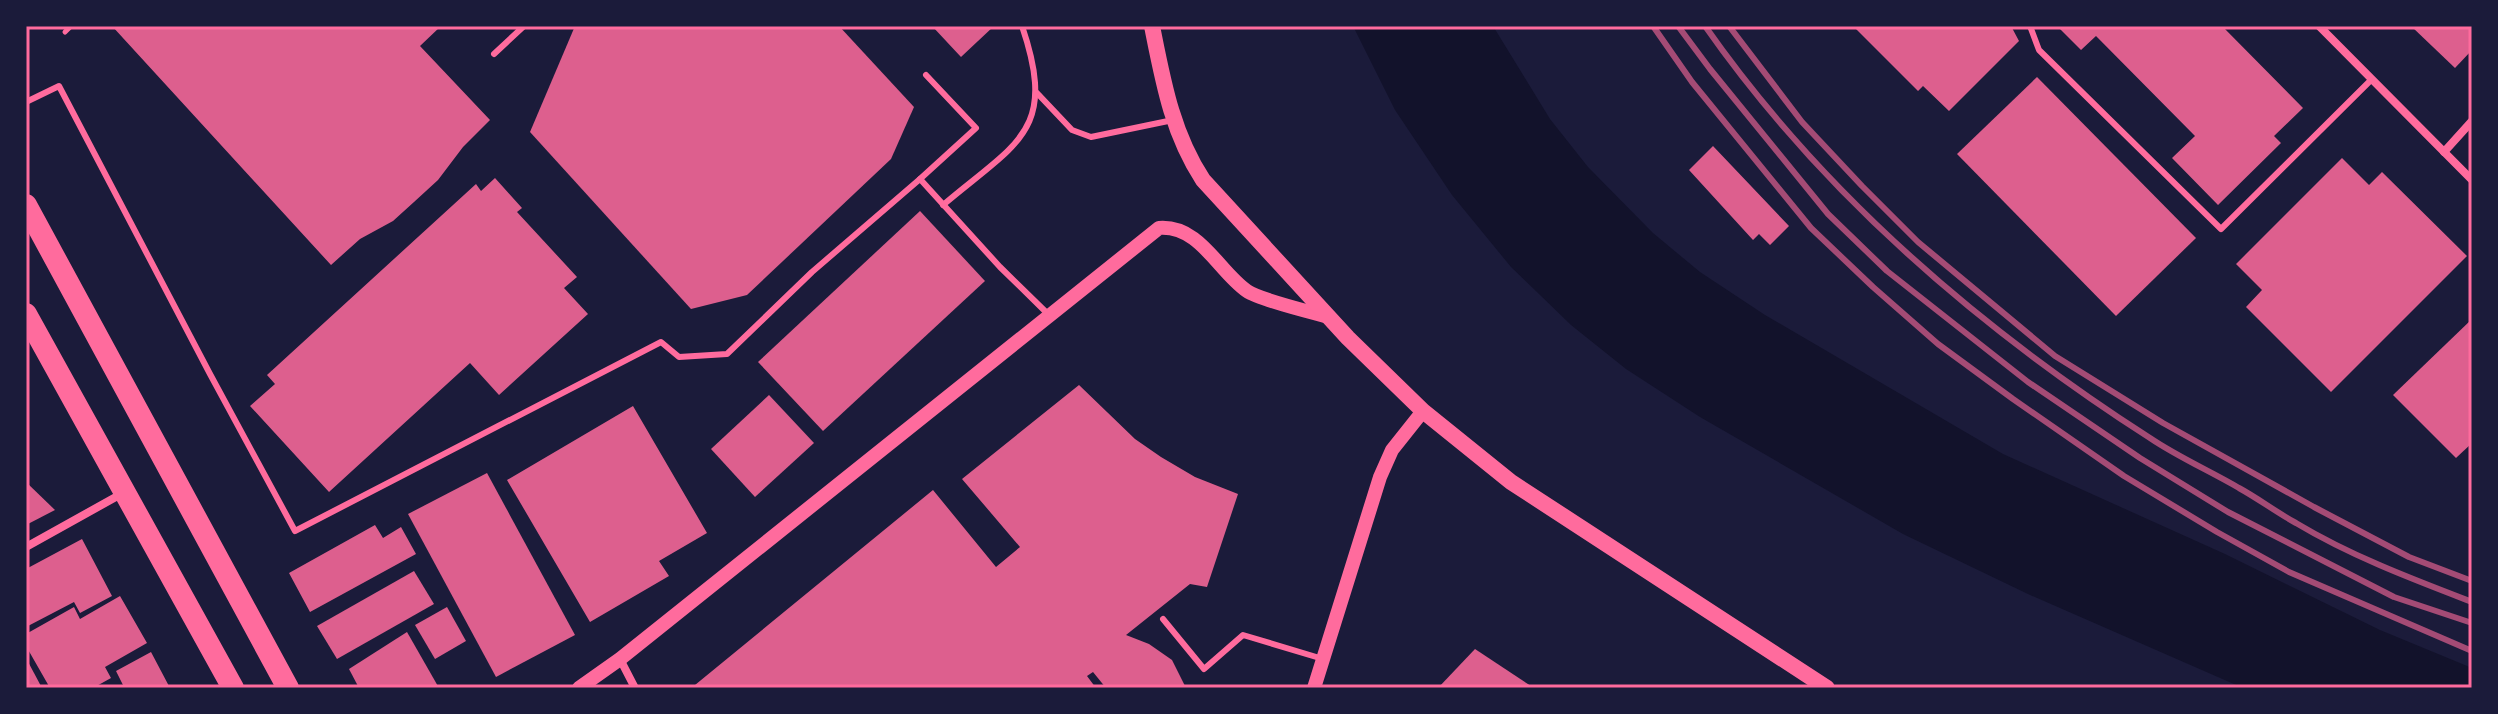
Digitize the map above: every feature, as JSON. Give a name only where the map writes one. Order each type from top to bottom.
[{"type":"highway","points":[[26,205],[288,688]]},
{"type":"highway","points":[[26,314],[233,688]]},
{"type":"main road","points":[[1152,26],[1173,120],[1187,156],[1203,180],[1330,317],[1423,411],[1511,482],[1820,686]]},
{"type":"street","points":[[2319,26],[2472,180]]},
{"type":"street","points":[[2444,152],[2472,121]]},
{"type":"street","points":[[579,688],[620,659],[1159,228],[1172,227],[1187,233],[1248,292],[1330,317]]},
{"type":"street","points":[[1314,688],[1380,477],[1392,450],[1423,411]]},
{"type":"street","points":[[26,547],[124,493]]},
{"type":"street","points":[[620,659],[635,688]]},
{"type":"lane","points":[[494,54],[524,26]]},
{"type":"lane","points":[[943,205],[1026,131],[1034,115],[1037,93],[1035,72],[1022,26]]},
{"type":"lane","points":[[2030,26],[2039,50],[2221,229],[2372,79]]},
{"type":"lane","points":[[26,102],[59,86],[295,531],[661,342],[679,357],[727,354],[812,272],[976,128],[926,75]]},
{"type":"lane","points":[[1037,93],[1072,130],[1091,137],[1173,120]]},
{"type":"lane","points":[[920,179],[1050,316]]},
{"type":"lane","points":[[1163,619],[1204,669],[1243,635],[1323,659]]},
{"type":"path","points":[[65,32],[71,26]]},
{"type":"shaded area","points":[[1353,26],[1493,26],[1550,119],[1588,167],[1653,233],[1700,272],[1765,315],[2003,454],[2225,554],[2380,630],[2472,668],[2472,688],[2243,688],[2030,595],[1903,534],[1700,417],[1626,369],[1571,325],[1511,267],[1452,195],[1395,110]]},
{"type":"building","points":[[112,26],[441,26],[420,46],[490,120],[463,147],[438,180],[414,202],[393,221],[360,239],[331,265]]},
{"type":"building","points":[[575,26],[839,26],[914,107],[891,159],[747,295],[691,309],[530,132]]},
{"type":"building","points":[[932,26],[994,26],[961,57]]},
{"type":"building","points":[[1853,26],[2011,26],[2019,41],[1949,111],[1923,86],[1918,91]]},
{"type":"building","points":[[2057,26],[2222,26],[2303,108],[2274,136],[2281,143],[2218,205],[2172,158],[2195,136],[2096,36],[2081,50]]},
{"type":"building","points":[[2411,26],[2472,26],[2472,50],[2455,68]]},
{"type":"building","points":[[2037,77],[2196,238],[2116,316],[1957,154]]},
{"type":"building","points":[[1713,146],[1789,226],[1770,245],[1759,234],[1753,240],[1689,170]]},
{"type":"building","points":[[2342,158],[2369,185],[2382,172],[2467,256],[2331,392],[2246,307],[2262,290],[2236,264]]},
{"type":"building","points":[[495,178],[522,208],[517,212],[577,277],[564,288],[588,314],[499,395],[470,363],[329,492],[250,406],[275,384],[267,375],[476,184],[481,191]]},
{"type":"building","points":[[920,211],[985,281],[823,431],[758,362]]},
{"type":"building","points":[[2472,319],[2472,443],[2456,458],[2393,395]]},
{"type":"building","points":[[1079,385],[1135,439],[1161,457],[1195,477],[1238,494],[1207,587],[1190,584],[1126,635],[1149,644],[1172,660],[1186,688],[1106,688],[1093,672],[1087,676],[1096,688],[697,688],[695,685],[933,490],[996,567],[1020,547],[962,479]]},
{"type":"building","points":[[769,395],[814,443],[755,497],[711,449]]},
{"type":"building","points":[[633,406],[707,533],[659,561],[669,576],[590,622],[507,480]]},
{"type":"building","points":[[487,473],[575,635],[496,677],[408,514]]},
{"type":"building","points":[[26,482],[55,510],[26,525]]},
{"type":"building","points":[[375,525],[383,538],[401,527],[416,554],[310,612],[289,573]]},
{"type":"building","points":[[82,539],[112,596],[80,613],[74,602],[28,626],[26,569]]},
{"type":"building","points":[[414,571],[434,604],[337,659],[317,626]]},
{"type":"building","points":[[120,596],[147,643],[105,667],[111,678],[93,688],[50,688],[26,646],[26,634],[74,607],[80,619]]},
{"type":"building","points":[[447,607],[466,641],[435,659],[415,625]]},
{"type":"building","points":[[407,632],[439,688],[359,688],[349,669]]},
{"type":"building","points":[[1475,649],[1534,688],[1438,688]]},
{"type":"building","points":[[151,652],[170,688],[117,688],[123,685],[116,671]]},
{"type":"building","points":[[26,658],[42,688],[26,688]]},
{"type":"railway","points":[[1653,26],[1692,82],[1811,228],[1938,344],[2124,476],[2217,532],[2289,572],[2472,651]]},
{"type":"railway","points":[[1678,26],[1828,214],[1887,271],[2028,382],[2140,458],[2228,512],[2394,597],[2472,623]]},
{"type":"railway","points":[[1705,26],[1751,87],[1852,201],[1907,253],[2025,351],[2161,445],[2317,535],[2382,566],[2472,602]]},
{"type":"railway","points":[[1729,26],[1802,122],[1862,186],[1918,242],[2055,356],[2163,423],[2314,507],[2409,557],[2472,581]]}]
